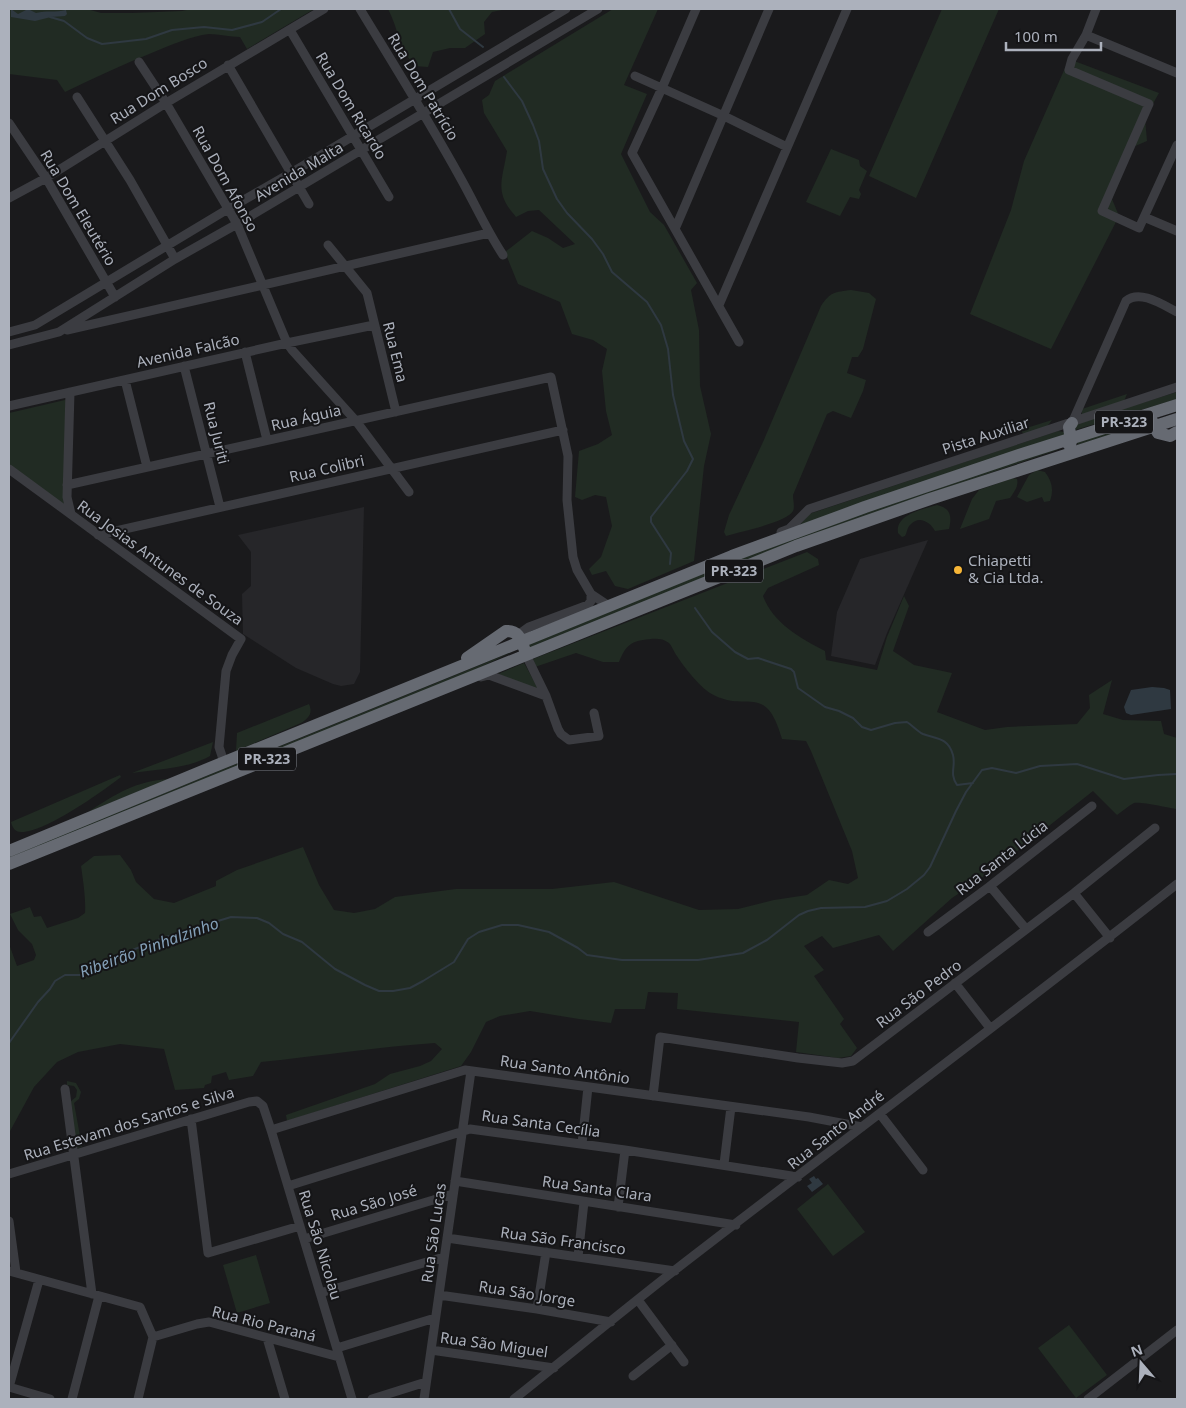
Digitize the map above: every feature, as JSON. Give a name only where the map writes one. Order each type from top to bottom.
[{"type":"highway","name":"PR-323","points":[[522,644],[732,556],[1068,430],[1177,406]]},
{"type":"highway","points":[[1177,406],[1155,415],[1152,421],[1158,433],[1170,436],[1177,432]]},
{"type":"highway","name":"PR-323","points":[[522,644],[972,485],[1177,419]]},
{"type":"highway","points":[[972,485],[1064,450],[1071,442],[1068,430]]},
{"type":"highway","name":"PR-323","points":[[9,851],[379,700],[474,654],[506,631],[511,631],[522,644]]},
{"type":"highway","points":[[460,681],[521,650],[522,644]]},
{"type":"highway","name":"PR-323","points":[[9,864],[460,681]]},
{"type":"street","name":"Rua Dom Bosco","points":[[9,198],[46,178],[228,65],[324,9]]},
{"type":"street","name":"Rua Dom Patrício","points":[[360,9],[424,114],[503,255]]},
{"type":"street","name":"Avenida Malta","points":[[9,332],[35,325],[566,9]]},
{"type":"street","name":"Avenida Malta","points":[[9,345],[59,332],[175,260],[362,151],[598,9]]},
{"type":"street","points":[[696,9],[632,153],[739,342]]},
{"type":"street","points":[[675,229],[770,9]]},
{"type":"street","points":[[719,305],[847,9]]},
{"type":"street","points":[[1096,9],[1086,35],[1072,59],[1069,70],[1149,104],[1102,211],[1139,228],[1176,151]]},
{"type":"street","name":"Rua Dom Ricardo","points":[[290,30],[389,197]]},
{"type":"street","points":[[1086,35],[1177,73]]},
{"type":"street","name":"Rua Dom Afonso","points":[[139,62],[166,103],[237,224],[287,343],[356,420],[409,492]]},
{"type":"street","points":[[228,65],[309,204]]},
{"type":"street","points":[[636,76],[787,147]]},
{"type":"street","points":[[77,97],[130,180],[175,260]]},
{"type":"street","name":"Rua Dom Eleutério","points":[[9,123],[46,178],[115,297]]},
{"type":"street","points":[[1144,217],[1177,231]]},
{"type":"street","points":[[59,332],[489,232]]},
{"type":"street","points":[[328,245],[344,266]]},
{"type":"street","name":"Rua Ema","points":[[344,266],[367,293],[396,412]]},
{"type":"street","points":[[1068,430],[1126,301],[1136,296],[1151,300],[1177,312]]},
{"type":"street","name":"Avenida Falcão","points":[[9,406],[245,352],[374,325]]},
{"type":"street","points":[[245,352],[267,440]]},
{"type":"street","name":"Rua Juriti","points":[[184,366],[220,507]]},
{"type":"street","name":"Rua Águia","points":[[67,485],[551,377],[563,430]]},
{"type":"street","points":[[126,380],[147,467]]},
{"type":"street","name":"Pista Auxiliar","points":[[732,556],[748,544],[789,529],[809,509],[1068,430],[1177,388]]},
{"type":"street","points":[[70,392],[67,485],[70,514]]},
{"type":"street","points":[[563,430],[568,456],[567,500],[573,556],[577,570],[591,594],[609,606]]},
{"type":"street","name":"Rua Colibri","points":[[98,535],[563,430]]},
{"type":"street","name":"Rua Josias Antunes de Souza","points":[[9,468],[241,640],[232,655],[226,671],[218,747],[224,762]]},
{"type":"street","points":[[591,594],[591,601],[588,605],[529,627],[522,644],[561,734],[569,740],[599,736],[594,713]]},
{"type":"street","points":[[460,681],[489,675],[546,696]]},
{"type":"street","name":"Rua Santa Lúcia","points":[[928,932],[1092,806]]},
{"type":"street","name":"Rua São Pedro","points":[[653,1096],[660,1037],[798,1058],[846,1063],[853,1061],[1074,893],[1155,828]]},
{"type":"street","name":"Rua Santo André","points":[[514,1399],[674,1271],[932,1075],[1177,884]]},
{"type":"street","points":[[990,886],[1026,930]]},
{"type":"street","points":[[1074,893],[1110,938]]},
{"type":"street","points":[[955,983],[990,1028]]},
{"type":"street","name":"Rua Santo Antônio","points":[[271,1130],[465,1070],[809,1117],[862,1127]]},
{"type":"street","name":"Rua São Lucas","points":[[424,1399],[471,1071]]},
{"type":"street","points":[[582,1144],[588,1087]]},
{"type":"street","points":[[64,1089],[95,1295],[72,1399]]},
{"type":"street","name":"Rua São Nicolau","points":[[257,1101],[263,1106],[271,1130],[352,1399]]},
{"type":"street","name":"Rua Estevam dos Santos e Silva","points":[[9,1174],[257,1101]]},
{"type":"street","points":[[724,1164],[731,1107]]},
{"type":"street","points":[[880,1114],[923,1170]]},
{"type":"street","points":[[191,1119],[208,1253],[300,1226]]},
{"type":"street","name":"Rua Santa Cecília","points":[[288,1186],[470,1129],[724,1164],[798,1177]]},
{"type":"street","points":[[618,1207],[625,1150]]},
{"type":"street","name":"Rua Santa Clara","points":[[455,1181],[736,1225]]},
{"type":"street","name":"Rua São José","points":[[304,1239],[453,1194]]},
{"type":"street","points":[[578,1257],[584,1202]]},
{"type":"street","points":[[9,1221],[12,1272],[140,1307],[154,1337],[138,1399]]},
{"type":"street","name":"Rua São Francisco","points":[[447,1238],[674,1271]]},
{"type":"street","points":[[537,1309],[546,1252]]},
{"type":"street","points":[[320,1293],[444,1257]]},
{"type":"street","points":[[39,1280],[9,1387],[50,1399]]},
{"type":"street","name":"Rua São Jorge","points":[[439,1295],[610,1322]]},
{"type":"street","points":[[638,1300],[684,1362]]},
{"type":"street","points":[[338,1352],[435,1318]]},
{"type":"street","name":"Rua Rio Paraná","points":[[154,1337],[209,1322],[267,1338],[338,1352]]},
{"type":"street","points":[[1088,1399],[1177,1330]]},
{"type":"street","points":[[267,1338],[285,1399]]},
{"type":"street","points":[[634,1376],[672,1345]]},
{"type":"street","name":"Rua São Miguel","points":[[431,1350],[554,1368]]},
{"type":"street","points":[[372,1399],[426,1382]]},
{"type":"shaded area","points":[[9,9],[87,9],[101,13],[132,13],[191,9],[314,9],[247,49],[240,37],[209,34],[195,37],[132,61],[65,92],[57,80],[9,74]]},
{"type":"shaded area","points":[[11,9],[18,14],[28,9],[36,13],[66,10],[67,14],[65,16],[35,21],[11,17]]},
{"type":"shaded area","points":[[388,9],[507,9],[492,12],[484,22],[485,34],[465,48],[450,48],[433,52],[428,67],[415,66],[409,59]]},
{"type":"shaded area","points":[[613,9],[658,9],[624,85],[647,94],[621,154],[650,212],[664,225],[697,283],[691,290],[699,330],[700,386],[711,434],[704,466],[694,561],[628,589],[615,586],[606,571],[592,575],[589,569],[601,557],[612,526],[606,497],[595,495],[582,500],[575,497],[579,451],[598,444],[612,435],[606,411],[602,371],[607,349],[593,340],[572,334],[560,302],[518,284],[505,252],[532,231],[548,238],[563,248],[575,244],[539,210],[528,211],[516,217],[509,208],[501,186],[507,151],[484,113],[482,100],[489,95],[495,81]]},
{"type":"shaded area","points":[[942,9],[999,9],[916,198],[869,176]]},
{"type":"shaded area","points":[[1069,59],[1159,93],[1145,118],[1147,141],[1133,147],[1112,199],[1119,216],[1051,349],[970,314],[1011,210],[1024,161]]},
{"type":"shaded area","points":[[831,149],[859,160],[860,166],[867,171],[859,190],[861,194],[859,199],[850,197],[840,216],[806,202]]},
{"type":"shaded area","points":[[851,290],[869,293],[876,299],[863,349],[858,357],[852,357],[847,373],[866,380],[851,418],[833,411],[827,414],[793,495],[794,509],[789,515],[773,523],[726,536],[724,532],[729,515],[763,442],[821,306],[833,294]]},
{"type":"shaded area","points":[[1177,392],[1177,399],[1075,430],[1077,423]]},
{"type":"shaded area","points":[[1127,394],[1124,401],[1082,415],[1082,409]]},
{"type":"shaded area","points":[[67,401],[66,508],[9,466],[9,413]]},
{"type":"shaded area","points":[[1052,420],[1046,428],[1024,434],[1020,430]]},
{"type":"shaded area","points":[[1147,420],[1147,423],[1077,445],[1079,439]]},
{"type":"shaded area","points":[[1058,431],[1064,432],[1065,436],[800,525],[809,514]]},
{"type":"shaded area","points":[[1061,447],[530,648],[529,644],[816,527]]},
{"type":"shaded area","points":[[1037,470],[1045,472],[1052,486],[1050,501],[1044,502],[1042,497],[1027,502],[1017,497],[1029,475]]},
{"type":"shaded area","points":[[1013,478],[1017,479],[1017,487],[1010,498],[996,501],[989,519],[960,529],[972,499],[979,490]]},
{"type":"shaded area","points":[[937,505],[942,506],[948,511],[949,529],[935,531],[924,521],[917,520],[910,525],[905,536],[902,537],[898,533],[901,521],[906,517],[912,513]]},
{"type":"shaded area","points":[[364,507],[360,672],[354,684],[341,686],[296,668],[243,634],[242,594],[251,586],[251,552],[238,535]]},
{"type":"shaded area","points":[[928,540],[875,665],[831,656],[837,612],[860,559]]},
{"type":"shaded area","points":[[807,552],[818,559],[819,565],[768,588],[763,596],[780,622],[806,641],[825,651],[826,660],[877,670],[887,637],[904,596],[909,606],[893,651],[914,665],[952,673],[937,712],[985,730],[1007,727],[1077,724],[1090,708],[1089,695],[1112,680],[1103,714],[1123,720],[1161,721],[1164,734],[1177,738],[1177,809],[1134,803],[1117,815],[1093,791],[996,868],[952,898],[893,951],[879,935],[833,948],[822,936],[804,946],[824,970],[814,976],[844,1019],[840,1024],[857,1048],[851,1056],[838,1058],[796,1052],[799,1022],[677,1009],[678,993],[648,992],[645,1009],[615,1009],[611,1023],[530,1011],[500,1016],[486,1022],[471,1052],[461,1066],[287,1121],[286,1115],[375,1084],[390,1074],[431,1061],[442,1049],[435,1043],[261,1062],[253,1076],[229,1080],[226,1072],[212,1076],[211,1083],[205,1085],[204,1088],[175,1090],[164,1049],[120,1044],[78,1052],[57,1062],[34,1087],[9,1133],[9,944],[17,966],[34,960],[36,955],[32,944],[18,930],[10,914],[30,907],[34,917],[41,916],[47,928],[78,918],[85,913],[81,866],[94,856],[120,855],[131,870],[136,882],[154,899],[174,903],[216,886],[216,881],[237,870],[303,847],[319,885],[334,910],[354,913],[375,909],[395,897],[456,889],[552,889],[614,882],[699,910],[738,909],[774,900],[807,895],[829,880],[848,884],[858,878],[852,851],[806,741],[782,739],[776,721],[769,710],[762,704],[723,699],[710,693],[688,671],[669,643],[660,639],[638,641],[630,645],[619,662],[603,662],[576,653],[535,667],[533,659]]},
{"type":"shaded area","points":[[512,652],[414,699],[9,863],[9,856]]},
{"type":"shaded area","points":[[524,663],[539,690],[498,674]]},
{"type":"shaded area","points":[[1152,687],[1170,690],[1171,709],[1131,715],[1126,713],[1124,707],[1131,690]]},
{"type":"shaded area","points":[[309,704],[310,715],[301,723],[236,751],[237,733]]},
{"type":"shaded area","points":[[213,742],[210,756],[192,764],[132,773]]},
{"type":"shaded area","points":[[120,775],[121,777],[101,792],[44,826],[31,831],[19,832],[12,826],[11,822]]},
{"type":"shaded area","points":[[169,779],[88,812],[126,790],[146,782]]},
{"type":"shaded area","points":[[67,1081],[76,1083],[81,1092],[79,1099],[74,1103],[82,1147],[77,1148],[70,1102],[76,1097],[77,1090],[74,1086],[67,1085]]},
{"type":"shaded area","points":[[814,1176],[823,1184],[812,1192],[807,1186],[812,1183],[809,1179]]},
{"type":"shaded area","points":[[828,1184],[865,1232],[833,1256],[797,1209]]},
{"type":"shaded area","points":[[256,1255],[270,1303],[237,1313],[223,1265]]},
{"type":"shaded area","points":[[1069,1325],[1107,1375],[1076,1398],[1038,1348]]},
{"type":"waterway","points":[[50,17],[64,21],[87,38],[102,44],[146,39],[172,30],[204,27],[232,30],[262,22],[281,9]]},
{"type":"waterway","points":[[449,9],[460,29],[483,47]]},
{"type":"waterway","points":[[504,77],[522,101],[533,125],[539,141],[543,169],[557,199],[567,213],[592,239],[603,254],[612,272],[647,302],[661,325],[668,349],[673,395],[684,441],[693,459],[687,471],[651,517],[651,522],[671,553],[670,564]]},
{"type":"waterway","points":[[695,608],[712,632],[735,652],[748,659],[758,658],[791,669],[794,672],[798,688],[825,707],[853,718],[862,727],[871,730],[895,723],[907,722],[923,734],[945,742],[953,755],[953,777],[957,785],[973,783]]},
{"type":"waterway","name":"Ribeirão Pinhalzinho","points":[[9,1043],[55,981],[65,975],[81,975],[112,958],[163,938],[231,917],[257,918],[269,923],[283,934],[302,942],[335,969],[379,991],[410,988],[454,962],[468,939],[479,932],[502,925],[518,925],[549,932],[587,955],[622,960],[698,960],[743,953],[767,940],[799,915],[808,911],[821,908],[865,907],[887,901],[907,889],[924,875],[930,867],[966,792],[982,770],[992,768],[1016,773],[1040,766],[1077,764],[1124,779],[1177,774]]},
{"type":"place","name":"Chiapetti & Cia Ltda.","points":[[958,570]]}]
